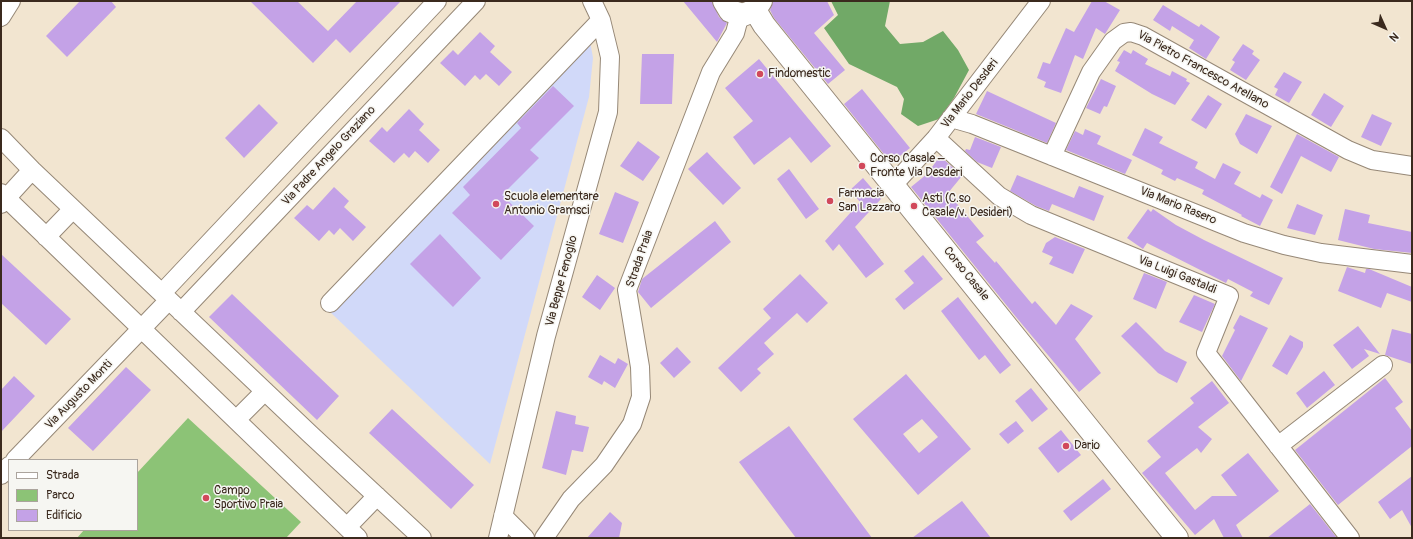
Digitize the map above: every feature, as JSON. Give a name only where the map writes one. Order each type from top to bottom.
[{"type":"street","points":[[1,17],[11,1]]},
{"type":"street","points":[[171,302],[437,1]]},
{"type":"street","name":"Via Padre Angelo Graziano","points":[[171,302],[476,1]]},
{"type":"street","name":"Via Beppe Fenoglio","points":[[498,538],[546,336],[608,112],[610,57],[601,20],[592,1]]},
{"type":"street","name":"Via Mario Desderi","points":[[894,184],[936,138],[1041,1]]},
{"type":"street","name":"Corso Casale","points":[[745,7],[768,29],[1177,538]]},
{"type":"street","name":"Strada Praia","points":[[544,538],[571,499],[604,465],[632,424],[641,397],[640,367],[627,290],[711,72],[735,33],[745,7]]},
{"type":"street","points":[[330,303],[601,20]]},
{"type":"street","name":"Via Pietro Francesco Arellano","points":[[1052,156],[1091,72],[1113,41],[1124,33],[1130,32],[1143,36],[1348,150],[1372,160],[1412,166]]},
{"type":"street","name":"Via Mario Rasero","points":[[951,118],[972,124],[1244,233],[1284,245],[1321,253],[1412,264]]},
{"type":"street","points":[[1,138],[32,170],[264,391],[422,538]]},
{"type":"street","name":"Via Luigi Gastaldi","points":[[936,138],[999,196],[1031,216],[1229,296],[1206,353],[1350,538]]},
{"type":"street","points":[[32,170],[3,199],[46,237],[353,532],[377,496]]},
{"type":"street","points":[[46,237],[73,209]]},
{"type":"street","name":"Via Augusto Monti","points":[[16,459],[171,302]]},
{"type":"street","points":[[1278,446],[1383,365]]},
{"type":"street","points":[[236,420],[264,391]]},
{"type":"street","points":[[503,516],[525,538]]},
{"type":"shaded area","name":"Scuola elementare Antonio Gramsci","points":[[590,41],[593,58],[589,97],[490,464],[329,311]]},
{"type":"green space","points":[[831,1],[890,1],[885,26],[900,44],[923,42],[943,31],[958,50],[969,70],[954,98],[939,119],[918,126],[901,114],[904,99],[897,87],[849,64],[824,28],[838,15]]},
{"type":"green space","name":"Campo Sportivo Praia","points":[[188,418],[301,522],[286,538],[77,538],[83,531],[138,531],[138,472]]},
{"type":"building","points":[[80,1],[111,1],[116,7],[67,57],[46,36]]},
{"type":"building","points":[[250,1],[297,1],[328,31],[357,1],[401,1],[350,53],[336,39],[313,63]]},
{"type":"building","points":[[683,1],[712,1],[719,17],[727,23],[717,42]]},
{"type":"building","points":[[773,1],[827,1],[834,15],[814,33],[845,70],[828,84],[774,18],[770,10]]},
{"type":"building","points":[[1092,1],[1104,1],[1120,10],[1105,34],[1096,28],[1083,59],[1075,55],[1061,93],[1044,87],[1046,82],[1037,78],[1043,62],[1050,64],[1066,28],[1074,32]]},
{"type":"building","points":[[1163,5],[1199,27],[1201,24],[1220,37],[1206,59],[1189,48],[1194,40],[1172,26],[1170,31],[1153,20]]},
{"type":"building","points":[[480,32],[495,46],[490,52],[512,72],[499,86],[486,74],[480,80],[475,75],[465,86],[440,63],[453,50],[458,55]]},
{"type":"building","points":[[1243,44],[1254,51],[1252,54],[1260,60],[1246,80],[1230,70],[1235,62],[1232,60]]},
{"type":"building","points":[[1124,50],[1131,54],[1133,50],[1148,59],[1145,64],[1170,76],[1172,71],[1187,79],[1186,81],[1190,83],[1175,105],[1152,94],[1115,71],[1120,62],[1117,61]]},
{"type":"building","points":[[642,54],[674,54],[672,104],[640,104]]},
{"type":"building","points":[[759,59],[831,146],[811,163],[790,137],[754,165],[733,137],[753,121],[725,88]]},
{"type":"building","points":[[1284,72],[1302,82],[1289,103],[1275,95],[1278,89],[1274,87]]},
{"type":"building","points":[[1101,79],[1116,86],[1107,107],[1104,106],[1100,114],[1086,108]]},
{"type":"building","points":[[553,86],[574,106],[530,150],[539,158],[502,195],[534,226],[501,260],[452,213],[470,195],[463,187],[521,128],[517,123]]},
{"type":"building","points":[[862,89],[910,148],[891,163],[844,104]]},
{"type":"building","points":[[987,91],[1056,123],[1047,143],[976,114]]},
{"type":"building","points":[[1324,93],[1344,106],[1331,127],[1311,115]]},
{"type":"building","points":[[1208,95],[1222,104],[1206,129],[1191,120]]},
{"type":"building","points":[[259,104],[278,123],[244,158],[225,138]]},
{"type":"building","points":[[409,109],[424,124],[419,130],[440,150],[428,163],[415,151],[409,158],[404,153],[394,163],[369,141],[382,127],[387,132]]},
{"type":"building","points":[[1246,114],[1272,126],[1257,154],[1240,144],[1235,134]]},
{"type":"building","points":[[1372,114],[1392,123],[1381,146],[1361,137]]},
{"type":"building","points":[[1145,128],[1163,137],[1159,143],[1198,162],[1195,168],[1215,179],[1223,163],[1241,172],[1234,184],[1260,198],[1262,194],[1273,200],[1260,226],[1202,194],[1204,190],[1177,178],[1175,181],[1161,174],[1163,170],[1132,155]]},
{"type":"building","points":[[1085,129],[1101,136],[1097,144],[1132,160],[1125,174],[1066,150],[1075,131],[1083,135]]},
{"type":"building","points":[[1297,134],[1339,157],[1331,172],[1301,156],[1282,194],[1270,187]]},
{"type":"building","points":[[975,137],[1001,147],[992,168],[977,162],[965,151],[966,149],[970,150]]},
{"type":"building","points":[[638,141],[660,157],[643,181],[620,166]]},
{"type":"building","points":[[707,152],[741,188],[723,205],[688,169]]},
{"type":"building","points":[[940,156],[962,176],[948,193],[984,236],[976,242],[995,263],[996,261],[1032,304],[1035,301],[1056,325],[1071,304],[1093,316],[1075,339],[1101,373],[1079,392],[911,187],[927,174]]},
{"type":"building","points":[[789,169],[819,209],[806,219],[777,179]]},
{"type":"building","points":[[1017,175],[1074,198],[1079,186],[1104,196],[1094,221],[1052,204],[1049,211],[1036,206],[1010,191]]},
{"type":"building","points":[[863,178],[881,199],[855,227],[884,264],[866,278],[839,244],[833,251],[825,241],[860,202],[850,190]]},
{"type":"building","points":[[334,187],[349,201],[344,207],[366,227],[353,241],[340,228],[334,235],[329,230],[319,241],[294,218],[307,205],[313,210]]},
{"type":"building","points":[[615,192],[639,202],[623,243],[599,234]]},
{"type":"building","points":[[1297,204],[1323,215],[1315,235],[1287,228]]},
{"type":"building","points":[[1148,209],[1151,212],[1153,209],[1176,225],[1204,240],[1283,278],[1269,305],[1250,296],[1253,292],[1228,279],[1226,283],[1147,243],[1143,249],[1127,238]]},
{"type":"building","points":[[1345,209],[1370,215],[1368,223],[1412,232],[1412,253],[1374,249],[1338,240]]},
{"type":"building","points":[[715,221],[731,242],[651,308],[638,292],[642,279]]},
{"type":"building","points":[[440,234],[481,278],[453,307],[410,264]]},
{"type":"building","points":[[1055,237],[1085,249],[1073,274],[1049,264],[1053,257],[1042,252],[1046,243]]},
{"type":"building","points":[[1,254],[71,319],[46,345],[1,303]]},
{"type":"building","points":[[923,255],[943,279],[904,310],[895,299],[914,283],[904,271]]},
{"type":"building","points":[[1347,267],[1365,273],[1366,269],[1369,269],[1412,287],[1412,302],[1387,293],[1381,308],[1338,291]]},
{"type":"building","points":[[1144,273],[1167,282],[1156,309],[1133,299]]},
{"type":"building","points":[[800,274],[828,303],[807,323],[797,313],[764,343],[774,354],[757,369],[761,373],[741,392],[718,368],[771,318],[763,309]]},
{"type":"building","points":[[597,275],[615,288],[600,310],[582,297]]},
{"type":"building","points":[[232,294],[339,396],[317,420],[209,317]]},
{"type":"building","points":[[1194,295],[1215,304],[1202,332],[1179,322]]},
{"type":"building","points":[[958,297],[1011,365],[1000,374],[985,355],[979,360],[941,311]]},
{"type":"building","points":[[1240,315],[1268,328],[1241,381],[1222,356],[1235,330],[1233,328]]},
{"type":"building","points":[[1136,322],[1165,351],[1187,362],[1177,383],[1158,373],[1121,336]]},
{"type":"building","points":[[1358,326],[1380,354],[1364,349],[1369,356],[1352,369],[1333,345]]},
{"type":"building","points":[[1392,329],[1412,334],[1412,364],[1385,355]]},
{"type":"building","points":[[1290,335],[1303,342],[1303,347],[1287,375],[1272,366]]},
{"type":"building","points":[[677,347],[691,362],[674,378],[660,363]]},
{"type":"building","points":[[600,355],[615,364],[618,358],[628,364],[615,388],[604,381],[602,385],[588,377]]},
{"type":"building","points":[[126,367],[151,390],[93,451],[68,428]]},
{"type":"building","points":[[1324,371],[1335,385],[1307,408],[1296,393]]},
{"type":"building","points":[[906,374],[971,449],[918,495],[853,419]],"holes":[[[922,419],[938,437],[919,453],[903,434]]]},
{"type":"building","points":[[14,376],[35,396],[1,432],[1,390]]},
{"type":"building","points":[[1385,378],[1403,402],[1395,408],[1412,431],[1412,446],[1338,505],[1295,450]]},
{"type":"building","points":[[1212,381],[1229,403],[1198,427],[1212,439],[1201,453],[1197,448],[1165,473],[1195,510],[1212,496],[1237,496],[1221,475],[1248,453],[1279,491],[1236,525],[1243,538],[1224,538],[1214,519],[1195,535],[1142,473],[1161,457],[1147,441],[1194,403],[1190,398]]},
{"type":"building","points":[[1031,388],[1048,409],[1032,422],[1015,401]]},
{"type":"building","points":[[392,409],[474,485],[451,509],[369,433]]},
{"type":"building","points":[[556,411],[576,416],[575,424],[589,427],[583,452],[572,450],[566,475],[542,468]]},
{"type":"building","points":[[1016,421],[1024,431],[1008,444],[999,434]]},
{"type":"building","points":[[789,426],[872,538],[796,538],[739,462]]},
{"type":"building","points":[[1061,430],[1081,455],[1058,473],[1038,448]]},
{"type":"building","points":[[1412,476],[1412,528],[1402,510],[1390,519],[1378,502]]},
{"type":"building","points":[[1103,479],[1111,489],[1071,521],[1063,511]]},
{"type":"building","points":[[962,501],[991,538],[912,538]]},
{"type":"building","points":[[1310,504],[1337,538],[1267,538]]},
{"type":"building","points":[[610,512],[622,523],[619,538],[587,538]]},
{"type":"place","name":"Findomestic","points":[[760,74]]},
{"type":"place","name":"Corso Casale – Fronte Via Desderi","points":[[862,166]]},
{"type":"place","name":"Farmacia San Lazzaro","points":[[830,201]]},
{"type":"place","name":"Scuola elementare Antonio Gramsci","points":[[496,204]]},
{"type":"place","name":"Asti (C.so Casale/v. Desideri)","points":[[914,206]]},
{"type":"place","name":"Dario","points":[[1066,446]]},
{"type":"place","name":"Campo Sportivo Praia","points":[[206,498]]}]
